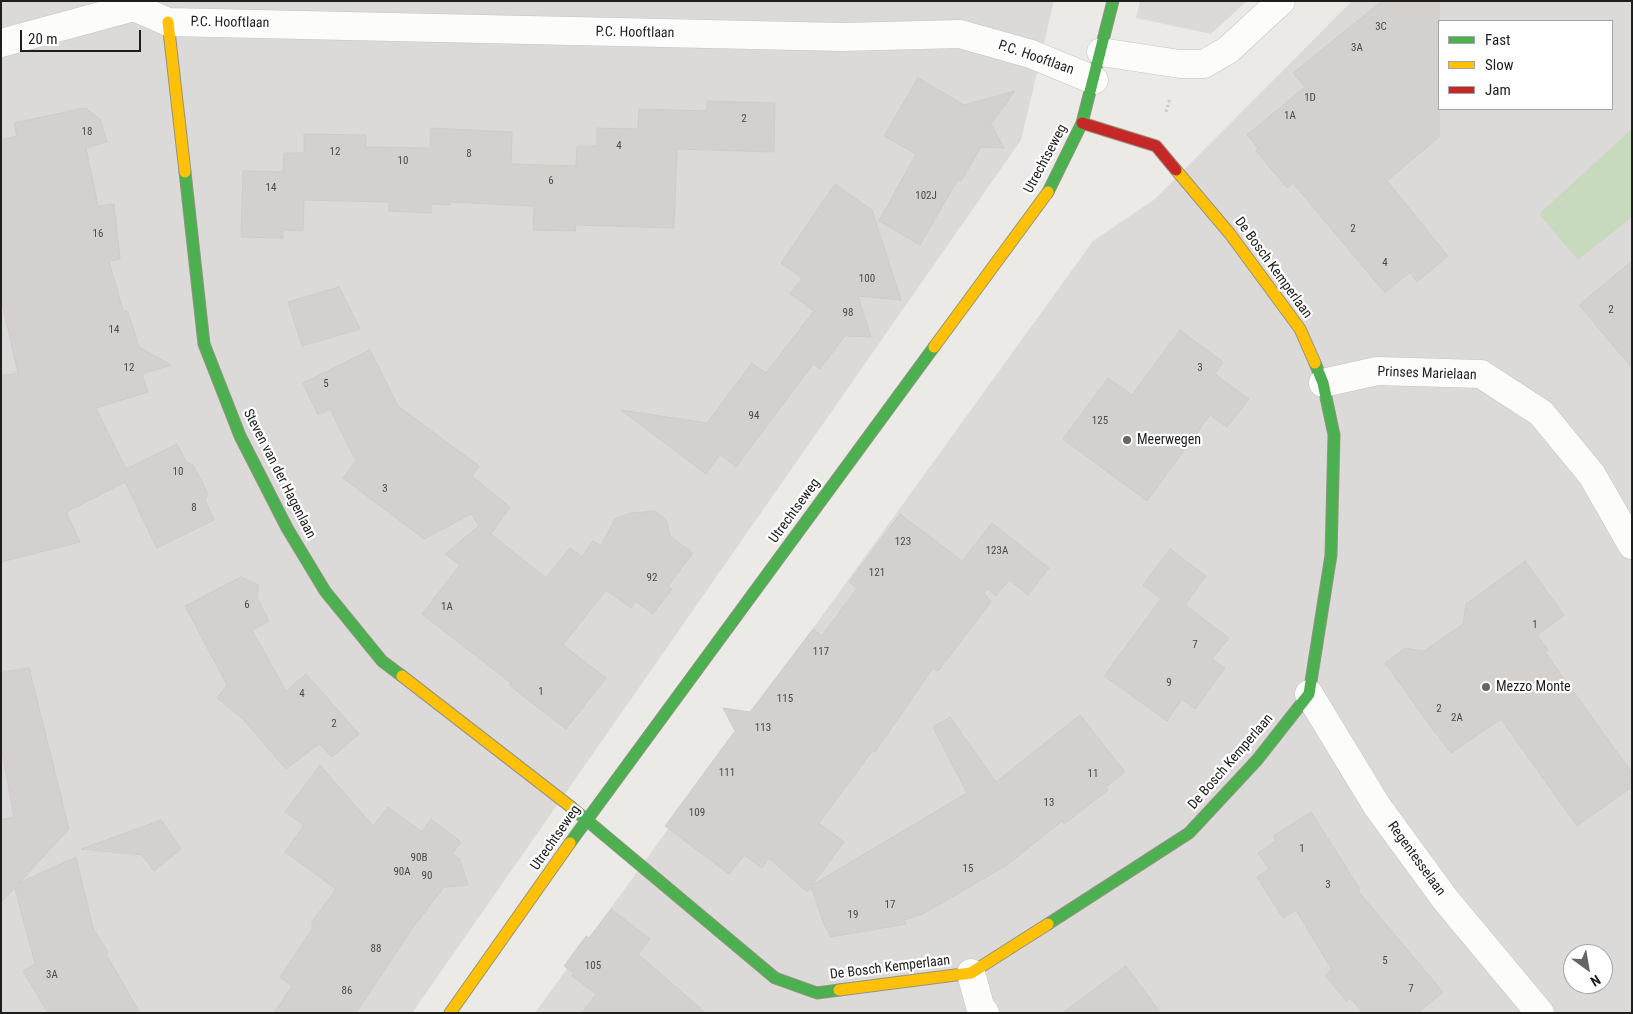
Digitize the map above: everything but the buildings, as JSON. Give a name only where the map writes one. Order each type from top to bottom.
[{"type":"street","name":"Utrechtseweg","points":[[450,1013],[587,820],[1047,193],[1082,124],[1113,1]]},
{"type":"street","points":[[1101,52],[1180,64],[1204,64],[1228,50],[1281,1]]},
{"type":"street","points":[[1,43],[133,4],[168,22]]},
{"type":"street","name":"P.C. Hooftlaan","points":[[168,22],[842,37],[960,34],[1031,54],[1094,80]]},
{"type":"street","name":"Steven van der Hagenlaan","points":[[168,22],[204,344],[240,436],[287,528],[325,592],[382,662],[587,820]]},
{"type":"street","points":[[1082,124],[1156,146]]},
{"type":"street","name":"De Bosch Kemperlaan","points":[[587,820],[775,978],[817,993],[972,973],[1189,833],[1257,760],[1308,694],[1331,555],[1334,435],[1323,383],[1300,329],[1230,234],[1156,146]]},
{"type":"street","name":"Prinses Marielaan","points":[[1323,383],[1377,370],[1482,374],[1541,413],[1592,475],[1632,545]]},
{"type":"street","name":"Regentesselaan","points":[[1308,694],[1377,806],[1451,907],[1540,1013]]},
{"type":"street","points":[[972,973],[980,1006],[984,1013]]},
{"type":"path","points":[[1156,146],[1180,64]]},
{"type":"shaded area","points":[[1,1],[1054,1],[1021,140],[412,1013],[1,1013]]},
{"type":"shaded area","points":[[1140,1],[1247,1],[1211,34],[1136,18]]},
{"type":"shaded area","points":[[1352,1],[1632,1],[1632,1013],[535,1013],[1093,241],[1155,199]]},
{"type":"green space","points":[[1632,129],[1632,217],[1578,260],[1539,214]]},
{"type":"traffic: fast","points":[[1048,192],[1082,123],[1113,1]]},
{"type":"traffic: fast","points":[[185,172],[204,344],[240,436],[287,528],[325,591],[382,661],[402,676]]},
{"type":"traffic: fast","points":[[570,843],[934,347]]},
{"type":"traffic: fast","points":[[1048,924],[1189,833],[1257,760],[1309,694],[1331,555],[1334,435],[1323,383],[1315,363]]},
{"type":"traffic: fast","points":[[571,807],[775,978],[817,993],[839,990]]},
{"type":"traffic: slow","points":[[168,22],[185,172]]},
{"type":"traffic: slow","points":[[1176,170],[1230,234],[1300,329],[1315,363]]},
{"type":"traffic: slow","points":[[934,347],[1048,192]]},
{"type":"traffic: slow","points":[[402,676],[571,807]]},
{"type":"traffic: slow","points":[[450,1013],[570,843]]},
{"type":"traffic: slow","points":[[839,990],[971,973],[1048,924]]},
{"type":"traffic: jam","points":[[1082,123],[1156,146],[1176,170]]},
{"type":"place","name":"Meerwegen","points":[[1127,440]]},
{"type":"place","name":"Mezzo Monte","points":[[1486,687]]}]
